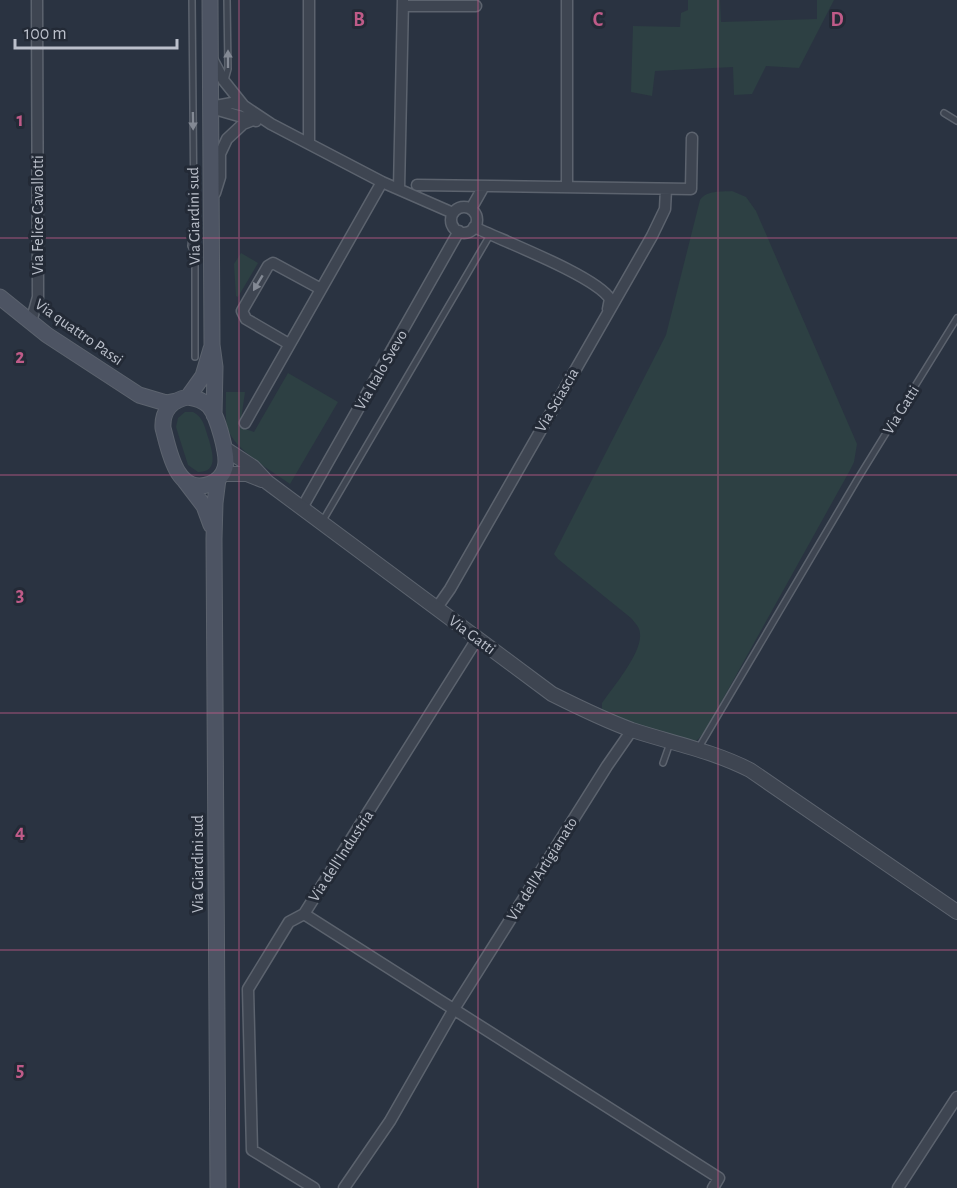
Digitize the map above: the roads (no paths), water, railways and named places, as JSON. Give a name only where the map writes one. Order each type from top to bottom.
[{"type":"main road","name":"Via Giardini sud","points":[[210,0],[210,54],[217,84],[210,107],[214,415],[227,461],[220,476],[215,503],[214,539],[218,1188]]},
{"type":"main road","name":"Via quattro Passi","points":[[0,297],[47,335],[139,395],[166,402],[182,399]]},
{"type":"main road","name":"Via Giardini sud","points":[[163,428],[162,422],[166,410],[182,399],[203,376],[213,345]]},
{"type":"main road","name":"Via quattro Passi","points":[[139,395],[163,428]]},
{"type":"main road","points":[[182,399],[204,402],[214,415]]},
{"type":"main road","points":[[163,428],[175,468],[204,506],[214,539]]},
{"type":"main road","points":[[185,482],[201,486],[213,483],[220,476]]},
{"type":"street","name":"Via Felice Cavallotti","points":[[31,322],[38,297],[37,0]]},
{"type":"street","points":[[309,0],[309,143]]},
{"type":"street","points":[[567,0],[567,186]]},
{"type":"street","points":[[399,189],[403,3],[476,6]]},
{"type":"street","points":[[217,84],[271,124],[382,182],[453,213]]},
{"type":"street","points":[[210,107],[232,103],[244,106]]},
{"type":"street","points":[[210,107],[271,124]]},
{"type":"street","points":[[212,202],[220,177],[220,154],[227,139],[243,124],[253,120]]},
{"type":"street","points":[[417,185],[692,189],[692,138]]},
{"type":"street","points":[[244,423],[382,182]]},
{"type":"street","points":[[471,209],[484,186]]},
{"type":"street","name":"Via Sciascia","points":[[436,609],[450,589],[662,216],[666,189]]},
{"type":"street","points":[[463,207],[471,209],[477,217],[474,227],[469,231],[459,231],[452,224],[453,213],[463,207]]},
{"type":"street","points":[[474,227],[567,270],[597,287],[610,299],[608,310]]},
{"type":"street","name":"Via Italo Svevo","points":[[302,508],[459,231]]},
{"type":"street","points":[[289,344],[246,319],[242,310],[268,266],[273,263],[321,289]]},
{"type":"street","name":"Via Gatti","points":[[224,448],[552,694],[593,715],[632,730],[730,759],[750,770],[957,912]]},
{"type":"street","name":"Via Gatti","points":[[220,476],[247,474],[267,482]]},
{"type":"street","name":"Via dell'Industria","points":[[314,1188],[252,1150],[248,989],[289,922],[304,914],[477,639]]},
{"type":"street","name":"Via dell'Artigianato","points":[[344,1188],[390,1121],[454,1009],[632,730]]},
{"type":"street","points":[[304,914],[719,1178],[713,1188]]},
{"type":"street","points":[[898,1188],[957,1097]]},
{"type":"lane","points":[[192,0],[194,217],[191,246],[195,254],[195,357]]},
{"type":"lane","points":[[192,86],[217,84],[228,69],[227,0]]},
{"type":"lane","points":[[944,113],[957,121]]},
{"type":"lane","points":[[322,523],[490,235]]},
{"type":"lane","points":[[195,254],[212,255]]},
{"type":"lane","name":"Via Gatti","points":[[698,749],[857,480],[957,318]]},
{"type":"lane","points":[[663,763],[670,741]]}]
